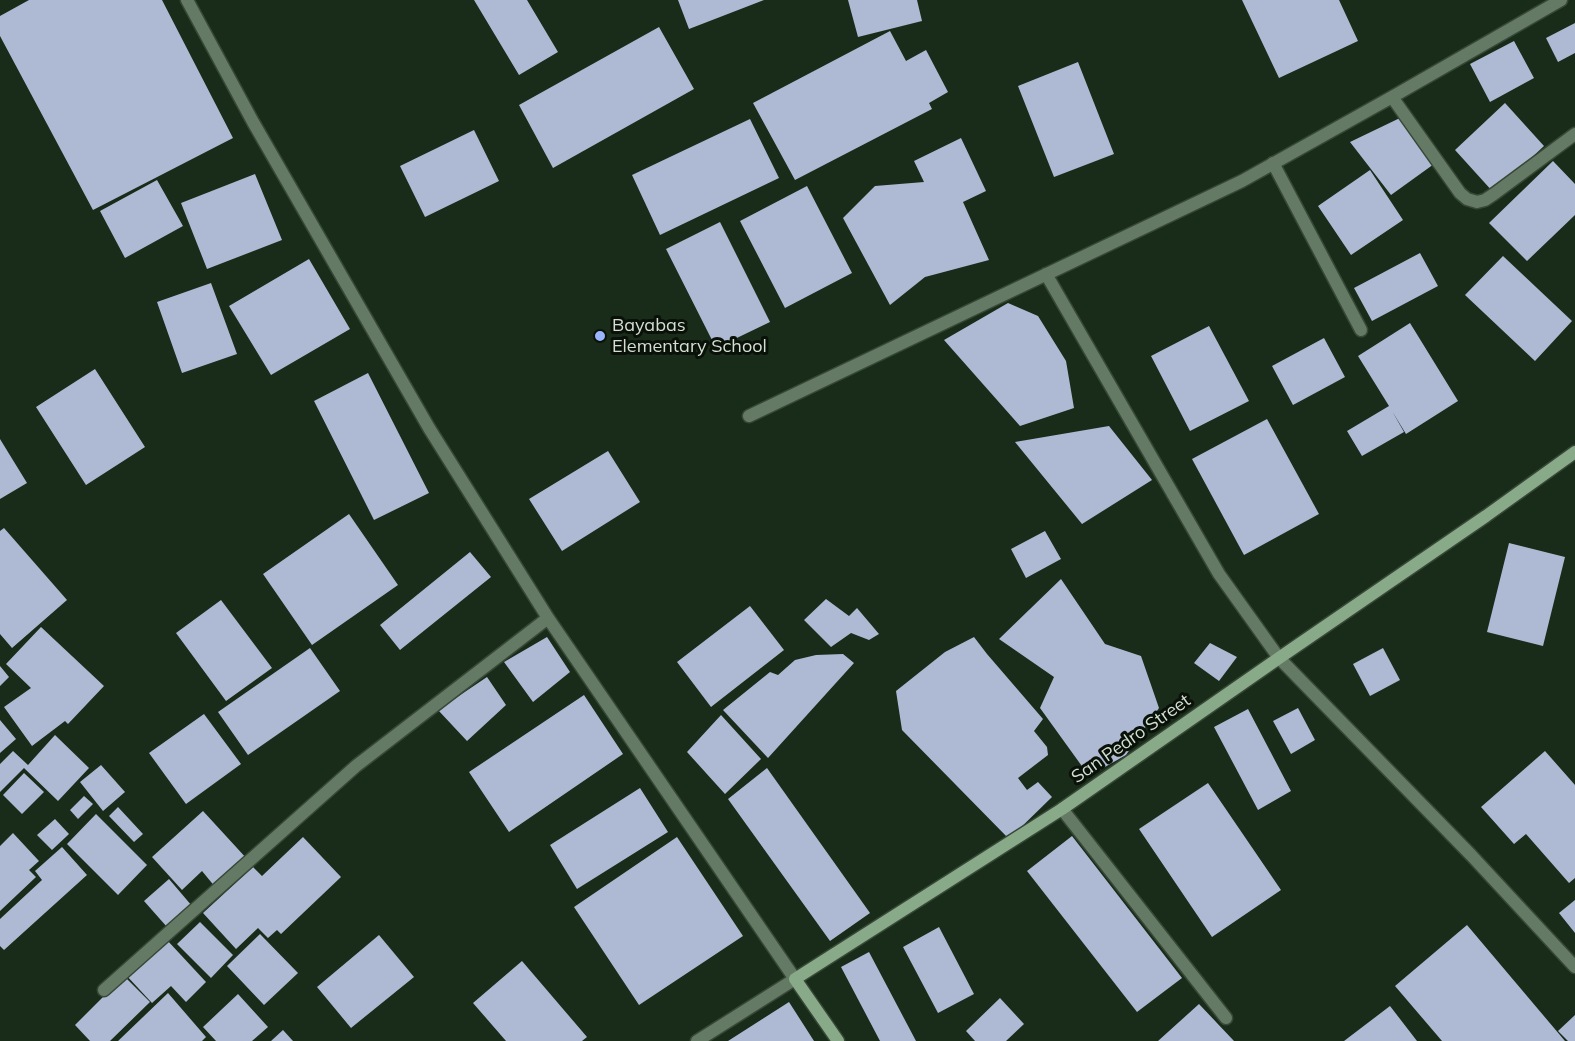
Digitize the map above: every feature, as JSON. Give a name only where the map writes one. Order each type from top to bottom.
[{"type":"street","points":[[187,0],[253,122],[429,428],[548,618],[838,1041]]},
{"type":"street","points":[[749,416],[1242,181],[1392,98],[1561,0]]},
{"type":"street","points":[[1392,98],[1460,193],[1467,199],[1477,202],[1494,194],[1575,134]]},
{"type":"street","points":[[1273,164],[1361,330]]},
{"type":"street","points":[[1046,274],[1219,574],[1279,658],[1471,855],[1575,967]]},
{"type":"street","name":"San Pedro Street","points":[[697,1041],[1062,809],[1575,452]]},
{"type":"street","points":[[104,990],[356,766],[548,618]]},
{"type":"street","points":[[1062,809],[1226,1018]]},
{"type":"building","points":[[29,0],[162,0],[233,138],[93,210],[0,36],[0,16]]},
{"type":"building","points":[[474,0],[527,0],[558,52],[519,75]]},
{"type":"building","points":[[678,0],[764,0],[689,29]]},
{"type":"building","points":[[848,0],[917,0],[922,21],[858,37]]},
{"type":"building","points":[[1242,0],[1339,0],[1358,41],[1279,78]]},
{"type":"building","points":[[1575,23],[1575,53],[1558,62],[1546,38]]},
{"type":"building","points":[[659,27],[694,89],[553,168],[519,105]]},
{"type":"building","points":[[890,31],[906,61],[926,50],[948,92],[929,103],[932,109],[795,180],[753,103]]},
{"type":"building","points":[[1514,41],[1534,78],[1490,102],[1470,64]]},
{"type":"building","points":[[1078,62],[1114,154],[1054,177],[1018,86]]},
{"type":"building","points":[[1505,103],[1544,146],[1494,193],[1455,150]]},
{"type":"building","points":[[1402,117],[1434,164],[1391,195],[1350,142]]},
{"type":"building","points":[[750,119],[779,178],[660,235],[632,175]]},
{"type":"building","points":[[474,130],[499,181],[425,217],[400,166]]},
{"type":"building","points":[[961,138],[986,191],[963,202],[989,260],[925,277],[890,305],[843,218],[875,186],[924,182],[914,161]]},
{"type":"building","points":[[1553,161],[1575,184],[1575,215],[1527,261],[1489,223]]},
{"type":"building","points":[[1370,170],[1403,220],[1351,255],[1318,206]]},
{"type":"building","points":[[255,174],[282,240],[207,269],[181,203]]},
{"type":"building","points":[[157,180],[183,226],[125,258],[100,211]]},
{"type":"building","points":[[807,186],[852,273],[785,308],[740,221]]},
{"type":"building","points":[[720,222],[770,322],[716,348],[666,249]]},
{"type":"building","points":[[1420,253],[1438,286],[1372,321],[1354,288]]},
{"type":"building","points":[[1503,256],[1572,321],[1535,361],[1465,295]]},
{"type":"building","points":[[309,259],[350,329],[271,375],[229,306]]},
{"type":"building","points":[[211,283],[237,354],[182,373],[157,302]]},
{"type":"building","points":[[1008,303],[1038,316],[1066,361],[1074,408],[1020,426],[944,340]]},
{"type":"building","points":[[1410,323],[1458,401],[1406,434],[1392,411],[1404,432],[1362,456],[1347,431],[1389,406],[1358,356]]},
{"type":"building","points":[[1209,326],[1249,401],[1190,431],[1151,356]]},
{"type":"building","points":[[1324,338],[1345,377],[1293,405],[1272,366]]},
{"type":"building","points":[[95,369],[145,447],[86,485],[36,407]]},
{"type":"building","points":[[368,373],[429,493],[374,520],[314,401]]},
{"type":"building","points":[[1267,419],[1319,514],[1244,555],[1192,459]]},
{"type":"building","points":[[1109,426],[1152,480],[1082,524],[1015,442]]},
{"type":"building","points":[[0,439],[27,483],[0,499]]},
{"type":"building","points":[[608,451],[640,502],[562,551],[529,499]]},
{"type":"building","points":[[349,514],[398,585],[312,645],[263,574]]},
{"type":"building","points":[[4,528],[67,600],[12,648],[0,634],[0,531]]},
{"type":"building","points":[[1045,531],[1061,559],[1026,578],[1011,549]]},
{"type":"building","points":[[1509,543],[1565,557],[1543,646],[1487,632]]},
{"type":"building","points":[[470,552],[491,577],[400,650],[380,625]]},
{"type":"building","points":[[1061,579],[1105,644],[1141,656],[1159,708],[1126,755],[1089,776],[1040,708],[1054,677],[999,639]]},
{"type":"building","points":[[826,599],[849,616],[857,608],[879,634],[869,640],[851,633],[831,647],[804,620]]},
{"type":"building","points":[[221,600],[272,668],[226,701],[176,633]]},
{"type":"building","points":[[750,606],[784,650],[711,707],[677,662]]},
{"type":"building","points":[[41,627],[104,686],[68,724],[65,721],[32,746],[4,707],[31,688],[6,664]]},
{"type":"building","points":[[547,637],[570,672],[533,702],[504,662]]},
{"type":"building","points":[[974,637],[1043,719],[1034,731],[1047,747],[1048,755],[1018,778],[1027,790],[1038,782],[1052,797],[1009,839],[902,730],[896,691],[945,652]]},
{"type":"building","points":[[1210,643],[1237,657],[1219,681],[1194,663]]},
{"type":"building","points":[[310,648],[340,691],[248,755],[218,712]]},
{"type":"building","points":[[1383,648],[1400,680],[1370,696],[1353,664]]},
{"type":"building","points":[[843,654],[854,663],[768,758],[723,710],[770,672],[778,675],[795,660],[816,655]]},
{"type":"building","points":[[0,666],[9,677],[0,686]]},
{"type":"building","points":[[487,677],[506,705],[467,741],[438,710]]},
{"type":"building","points":[[584,695],[623,754],[509,832],[469,772]]},
{"type":"building","points":[[1298,708],[1315,740],[1291,754],[1273,721]]},
{"type":"building","points":[[1248,709],[1291,791],[1258,810],[1214,727]]},
{"type":"building","points":[[204,714],[241,764],[186,804],[149,753]]},
{"type":"building","points":[[721,715],[761,759],[725,794],[687,752]]},
{"type":"building","points":[[0,720],[16,739],[0,753]]},
{"type":"building","points":[[55,735],[89,768],[58,801],[24,768],[0,792],[0,764],[13,751],[28,765]]},
{"type":"building","points":[[1545,751],[1575,785],[1575,878],[1569,883],[1526,834],[1514,844],[1481,807]]},
{"type":"building","points":[[101,765],[125,792],[103,811],[80,782]]},
{"type":"building","points":[[767,768],[870,913],[830,941],[728,799]]},
{"type":"building","points":[[24,773],[44,792],[22,814],[3,795]]},
{"type":"building","points":[[1208,783],[1281,890],[1212,937],[1139,829]]},
{"type":"building","points":[[640,788],[668,832],[577,889],[550,845]]},
{"type":"building","points":[[84,796],[93,804],[78,819],[70,810]]},
{"type":"building","points":[[118,807],[143,834],[134,842],[109,816]]},
{"type":"building","points":[[203,811],[248,860],[216,888],[202,871],[182,890],[152,857]]},
{"type":"building","points":[[96,814],[147,865],[118,895],[67,844]]},
{"type":"building","points":[[55,819],[69,834],[52,850],[37,835]]},
{"type":"building","points":[[13,833],[39,861],[29,870],[36,877],[0,911],[0,846]]},
{"type":"building","points":[[1072,836],[1182,978],[1137,1012],[1027,871]]},
{"type":"building","points":[[303,837],[341,877],[281,934],[277,930],[268,938],[258,928],[236,949],[203,913],[253,867],[262,876]]},
{"type":"building","points":[[677,837],[743,936],[639,1005],[574,907]]},
{"type":"building","points":[[62,847],[87,875],[4,950],[0,946],[0,919],[42,880],[35,871]]},
{"type":"building","points":[[169,879],[192,906],[167,927],[144,901]]},
{"type":"building","points":[[1575,900],[1575,933],[1559,913]]},
{"type":"building","points":[[200,922],[233,955],[211,978],[177,944]]},
{"type":"building","points":[[1467,925],[1565,1041],[1442,1041],[1395,986]]},
{"type":"building","points":[[939,927],[974,994],[938,1013],[903,947]]},
{"type":"building","points":[[260,934],[298,973],[264,1005],[227,966]]},
{"type":"building","points":[[379,935],[414,977],[351,1028],[317,987]]},
{"type":"building","points":[[167,940],[206,982],[186,1002],[171,986],[152,1003],[126,975]]},
{"type":"building","points":[[869,952],[916,1041],[880,1041],[841,967]]},
{"type":"building","points":[[522,961],[587,1037],[582,1041],[506,1041],[473,1003]]},
{"type":"building","points":[[124,976],[150,1002],[110,1041],[90,1041],[75,1025]]},
{"type":"building","points":[[168,993],[206,1037],[202,1041],[118,1041]]},
{"type":"building","points":[[238,994],[268,1027],[252,1041],[216,1041],[203,1027]]},
{"type":"building","points":[[1000,998],[1024,1024],[1006,1041],[975,1041],[966,1031]]},
{"type":"building","points":[[789,1002],[814,1041],[728,1041]]},
{"type":"building","points":[[1199,1004],[1234,1041],[1158,1041]]},
{"type":"building","points":[[1390,1006],[1417,1041],[1344,1041]]},
{"type":"building","points":[[1575,1015],[1575,1041],[1568,1041],[1558,1031]]},
{"type":"building","points":[[283,1030],[293,1041],[271,1041]]},
{"type":"place","name":"Bayabas Elementary School","points":[[600,336]]}]
